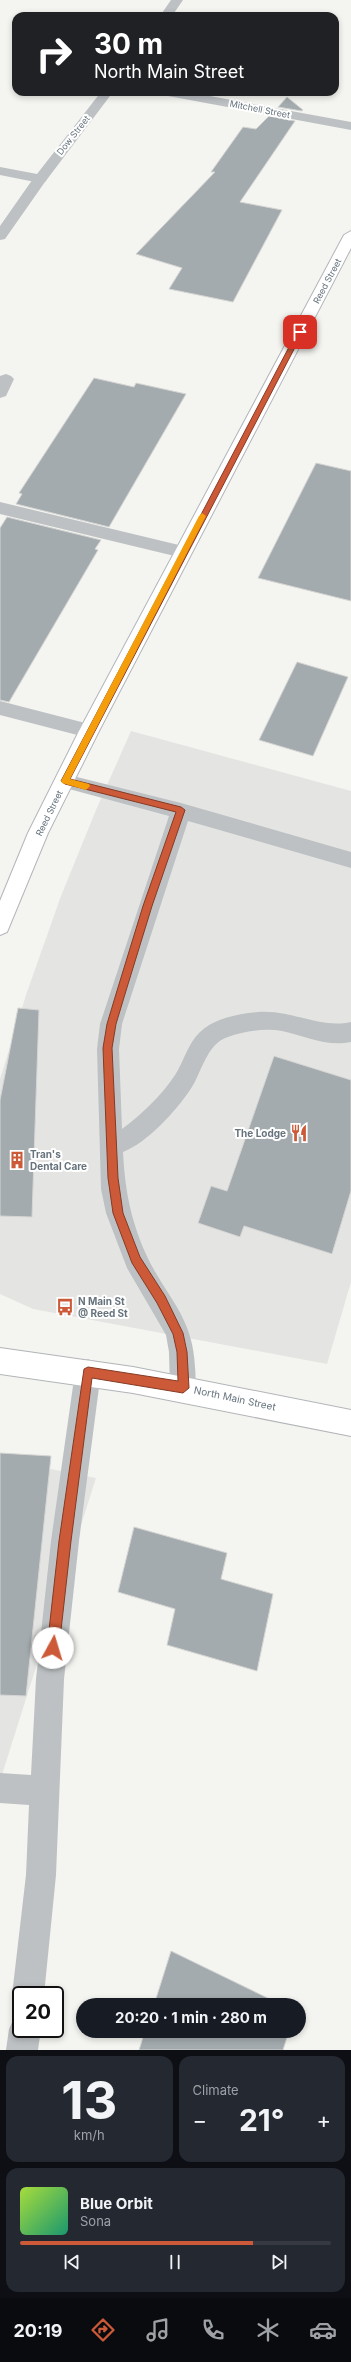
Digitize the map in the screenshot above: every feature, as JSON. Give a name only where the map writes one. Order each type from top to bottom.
[{"type":"main road","name":"Reed Street","points":[[0,926],[38,833],[183,552],[351,235]]},
{"type":"main road","name":"North Main Street","points":[[0,1361],[88,1372],[183,1388],[351,1423]]},
{"type":"street","points":[[169,12],[178,0]]},
{"type":"street","name":"Dow Street","points":[[0,236],[40,179],[104,96]]},
{"type":"street","name":"Mitchell Street","points":[[190,96],[351,126]]},
{"type":"street","points":[[0,171],[40,179]]},
{"type":"street","points":[[0,508],[183,552]]},
{"type":"street","points":[[0,708],[90,731]]},
{"type":"street","points":[[65,781],[181,810],[351,860]]},
{"type":"street","points":[[181,810],[148,906],[110,1030],[108,1048],[113,1188],[118,1213],[136,1260],[164,1305],[178,1333],[182,1358],[183,1388]]},
{"type":"street","points":[[111,1144],[129,1139],[182,1085],[201,1047],[216,1032],[259,1022],[275,1020],[326,1035],[339,1035],[351,1032]]},
{"type":"street","points":[[29,1986],[41,1875],[50,1679],[65,1541],[88,1372]]},
{"type":"street","points":[[0,1788],[45,1791]]},
{"type":"street","points":[[22,2050],[24,2038]]},
{"type":"shaded area","points":[[131,731],[351,791],[351,1282],[327,1364],[33,1309],[0,1294],[0,1079],[27,992],[61,896],[96,810]]},
{"type":"shaded area","points":[[0,1459],[96,1478],[0,1781]]},
{"type":"building","points":[[287,97],[303,110],[278,107]]},
{"type":"building","points":[[269,116],[295,121],[240,202],[282,210],[233,302],[169,289],[182,268],[136,254],[215,172],[211,172],[243,127],[256,129]]},
{"type":"building","points":[[94,378],[134,387],[136,383],[186,394],[109,527],[16,504],[22,494],[19,493]]},
{"type":"building","points":[[316,463],[351,471],[351,601],[258,578]]},
{"type":"building","points":[[7,517],[101,540],[95,549],[98,550],[9,702],[0,700],[0,528]]},
{"type":"building","points":[[297,662],[348,677],[313,756],[259,740]]},
{"type":"building","name":"Tran's Dental Care","points":[[18,1008],[39,1010],[32,1217],[0,1216],[0,1100]]},
{"type":"building","name":"The Lodge","points":[[274,1056],[351,1080],[351,1191],[332,1254],[244,1226],[240,1237],[198,1223],[211,1186],[227,1191]]},
{"type":"building","points":[[0,1453],[51,1456],[26,1696],[0,1695]]},
{"type":"building","points":[[134,1527],[227,1553],[221,1579],[273,1594],[257,1671],[167,1645],[175,1609],[118,1592]]},
{"type":"building","points":[[171,1951],[268,1998],[156,1998]]},
{"type":"building","points":[[143,2038],[287,2038],[283,2050],[139,2050]]},
{"type":"slow traffic","points":[[86,786],[65,781],[202,516]]},
{"type":"place","name":"The Lodge","points":[[299,1133]]},
{"type":"place","name":"Tran's Dental Care","points":[[17,1160]]},
{"type":"place","name":"N Main St @ Reed St","points":[[65,1307]]},
{"type":"route","points":[[53,1648],[65,1541],[88,1372],[183,1388],[182,1352],[178,1333],[161,1300],[136,1260],[118,1213],[113,1188],[108,1048],[111,1024],[120,994],[181,810],[65,781],[183,552],[300,332]]}]
